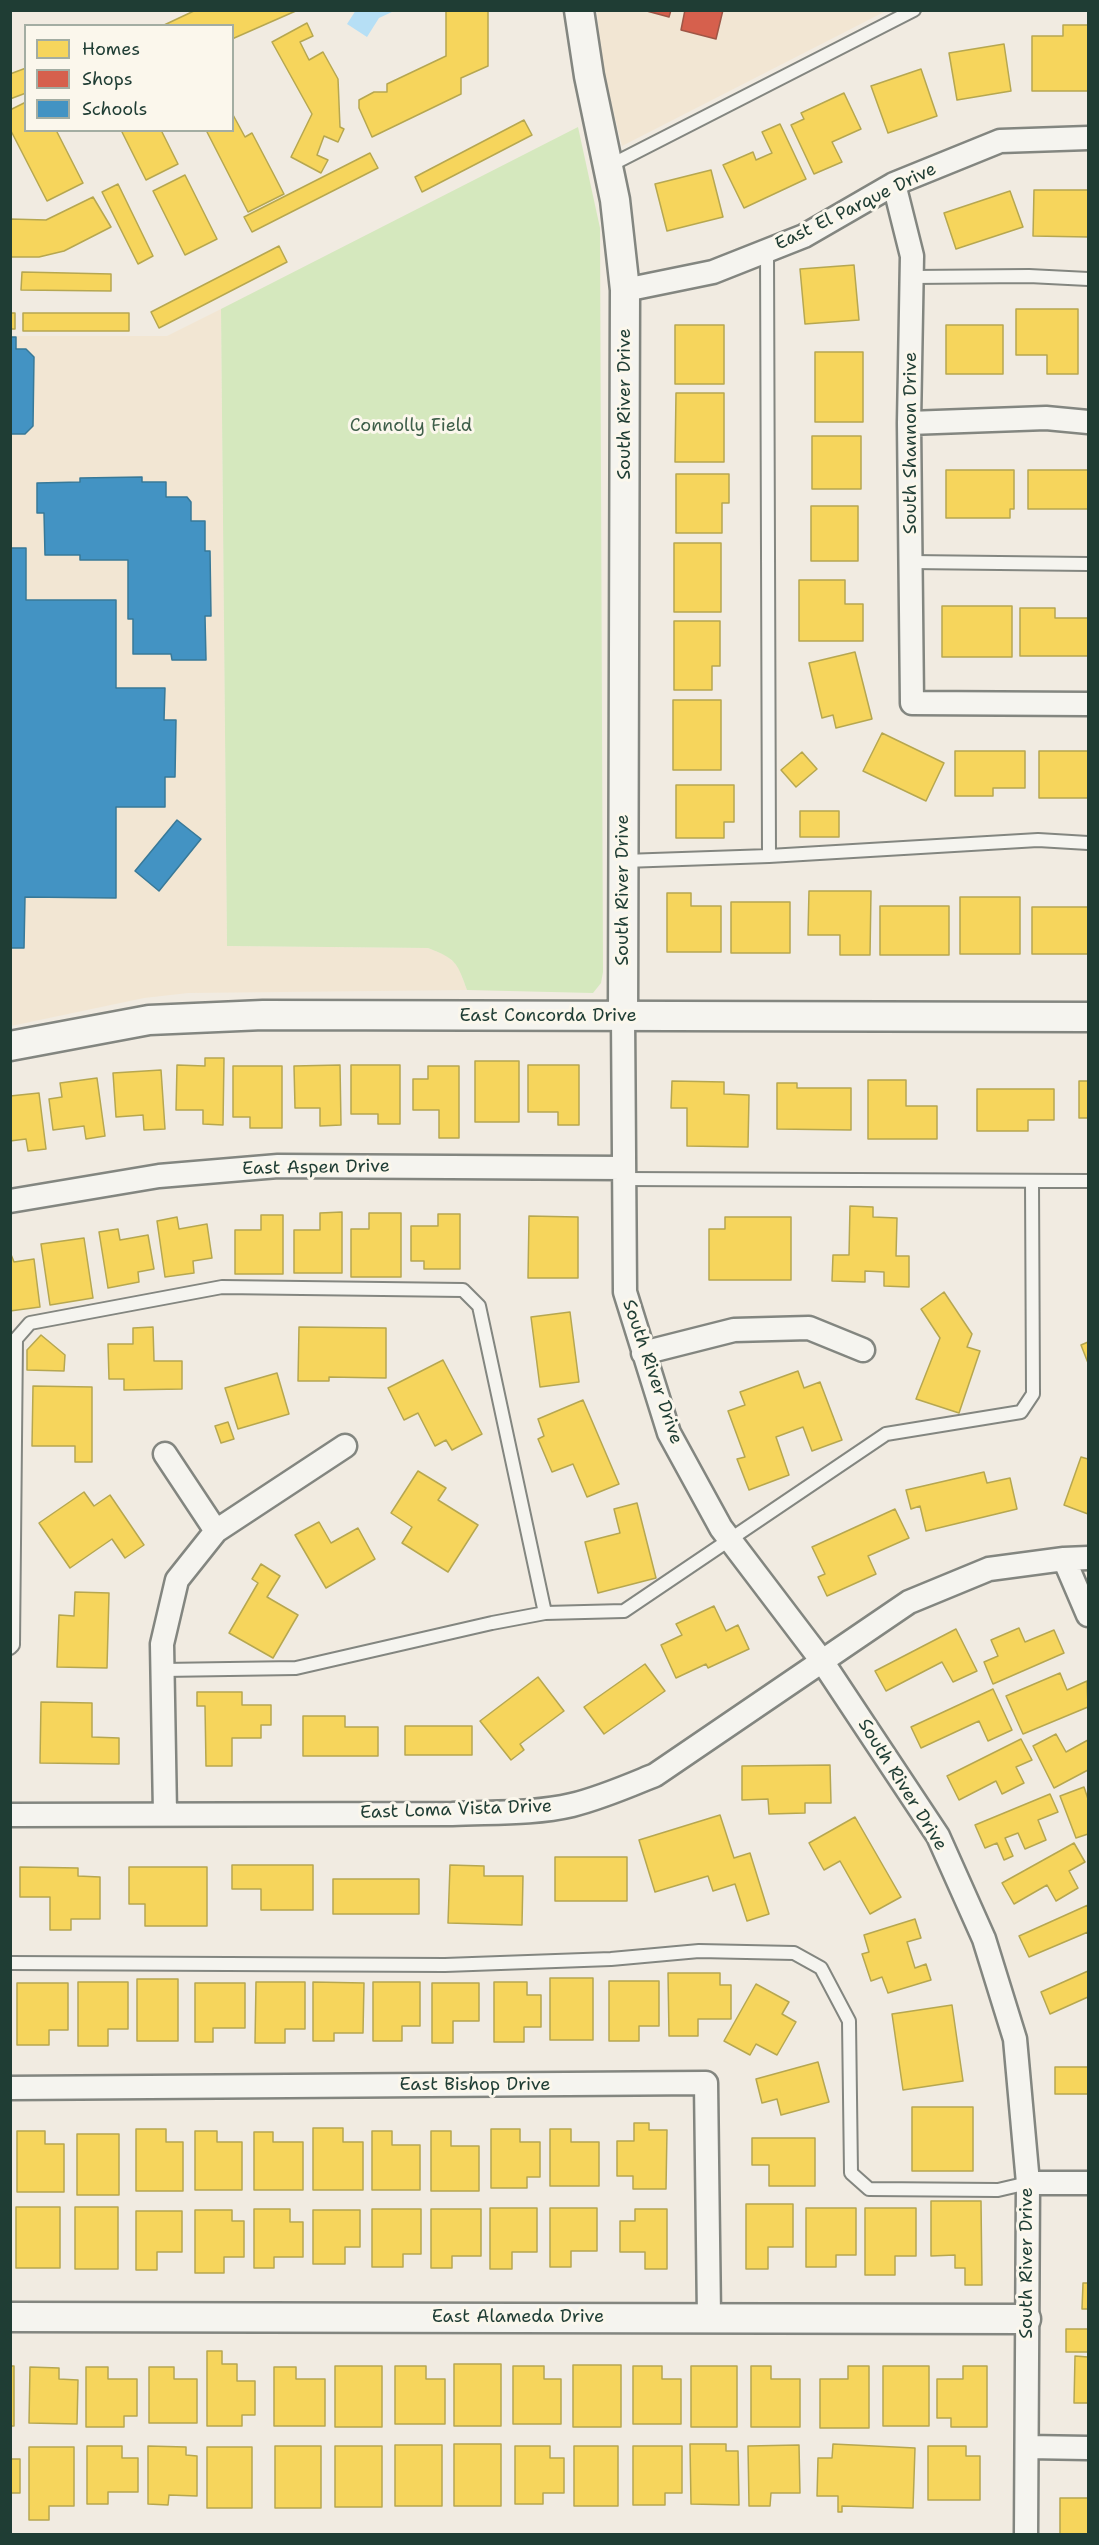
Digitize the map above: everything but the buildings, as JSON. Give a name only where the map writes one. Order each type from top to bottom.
[{"type":"street","name":"South River Drive","points":[[579,10],[589,76],[615,200],[625,290],[623,1017],[625,1292],[669,1433],[721,1528],[822,1661],[938,1836],[984,1939],[1015,2039],[1028,2183],[1026,2535]]},
{"type":"street","name":"East El Parque Drive","points":[[625,290],[713,272],[804,236],[894,184],[1000,141],[1089,138]]},
{"type":"street","name":"South Shannon Drive","points":[[894,184],[912,256],[909,423],[912,703],[1089,704]]},
{"type":"street","points":[[909,423],[1046,418],[1089,422]]},
{"type":"street","name":"East Concorda Drive","points":[[10,1046],[149,1020],[263,1015],[1089,1017]]},
{"type":"street","name":"East Aspen Drive","points":[[10,1201],[159,1176],[278,1166],[623,1174]]},
{"type":"street","points":[[643,1353],[734,1330],[809,1328],[863,1350]]},
{"type":"street","points":[[165,1813],[162,1644],[177,1580],[216,1531],[345,1446]]},
{"type":"street","points":[[165,1454],[216,1531]]},
{"type":"street","name":"East Loma Vista Drive","points":[[10,1815],[452,1814],[513,1812],[570,1805],[614,1792],[655,1775],[909,1602],[989,1569],[1089,1558]]},
{"type":"street","points":[[1064,1559],[1089,1616]]},
{"type":"street","name":"East Bishop Drive","points":[[10,2088],[706,2083],[709,2317]]},
{"type":"street","points":[[1028,2183],[1089,2183]]},
{"type":"street","name":"East Alameda Drive","points":[[10,2317],[1026,2319]]},
{"type":"street","points":[[1028,2448],[1089,2448]]},
{"type":"lane","points":[[609,166],[914,10]]},
{"type":"lane","points":[[767,250],[769,856]]},
{"type":"lane","points":[[912,277],[1029,276],[1089,279]]},
{"type":"lane","points":[[911,562],[1089,564]]},
{"type":"lane","points":[[624,861],[769,856],[1026,840],[1089,843]]},
{"type":"lane","points":[[623,1174],[1089,1181]]},
{"type":"lane","points":[[162,1670],[296,1668],[545,1613],[624,1611],[886,1434],[1021,1412],[1033,1394],[1032,1180]]},
{"type":"lane","points":[[10,1648],[13,1645],[16,1339],[30,1323],[222,1287],[463,1290],[479,1306],[545,1613]]},
{"type":"lane","points":[[10,1963],[445,1965],[600,1960],[699,1951],[794,1953],[821,1968],[849,2020],[851,2173],[869,2189],[998,2190],[1028,2183]]},
{"type":"shaded area","points":[[597,11],[886,11],[622,146],[602,65]]},
{"type":"shaded area","points":[[221,309],[227,946],[428,948],[446,955],[458,966],[467,990],[188,993],[144,998],[11,1026],[11,336],[167,336]]},
{"type":"green space","name":"Connolly Field","points":[[578,127],[600,228],[603,972],[601,983],[593,993],[467,990],[458,967],[444,955],[428,948],[227,946],[221,309]]},
{"type":"water","points":[[356,10],[394,11],[379,18],[367,37],[347,24]]}]
